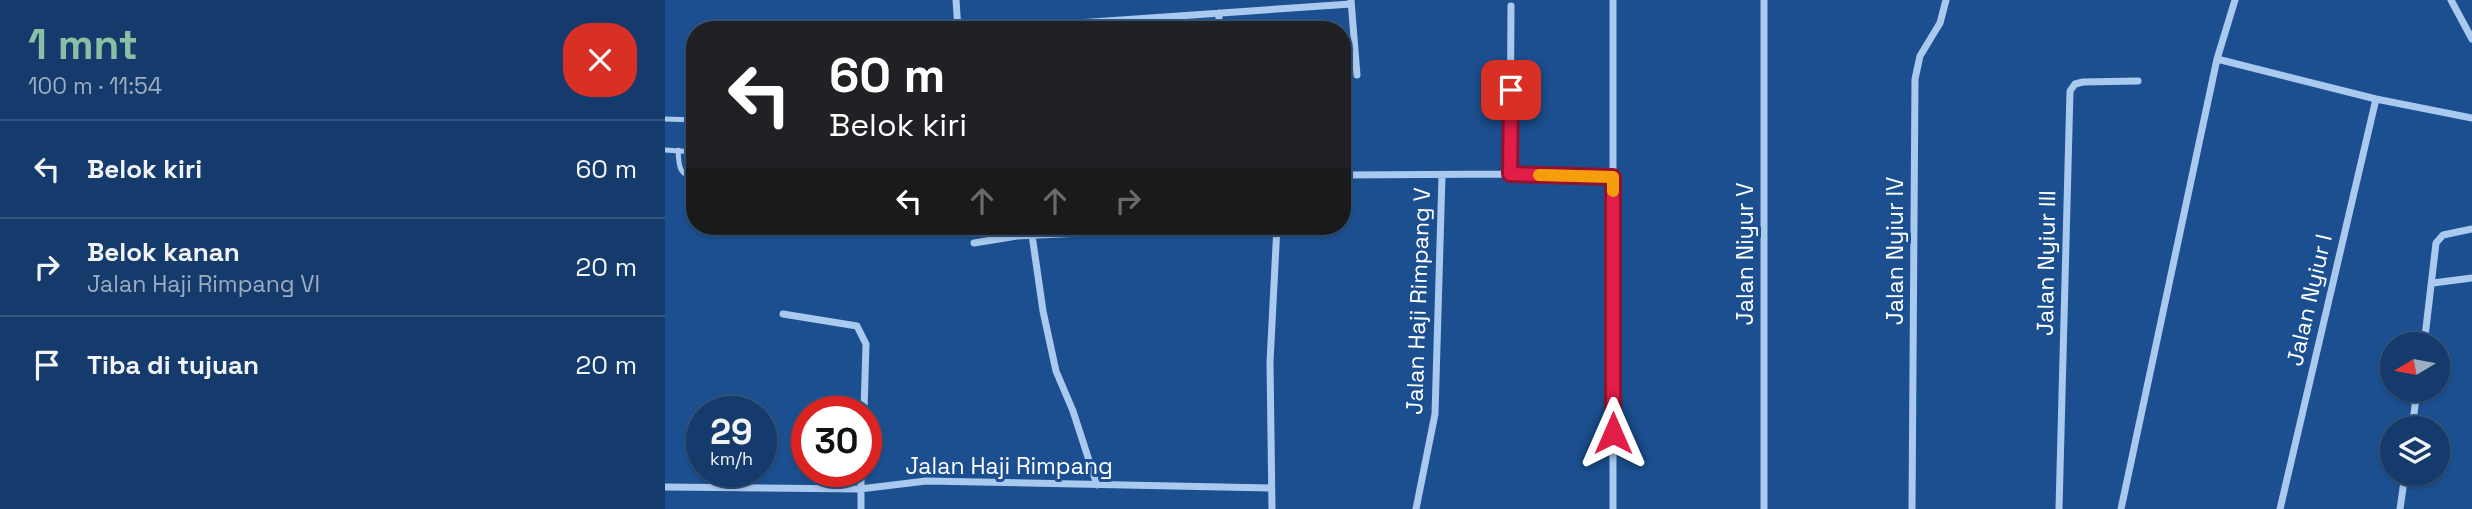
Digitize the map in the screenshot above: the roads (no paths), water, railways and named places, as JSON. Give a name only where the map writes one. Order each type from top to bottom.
[{"type":"street","points":[[956,0],[957,21]]},
{"type":"street","points":[[1613,0],[1613,509]]},
{"type":"street","name":"Jalan Niyur V","points":[[1764,0],[1764,509]]},
{"type":"street","name":"Jalan Nyiur IV","points":[[1912,509],[1915,79],[1920,56],[1940,23],[1946,0]]},
{"type":"street","points":[[2121,509],[2217,59],[2235,0]]},
{"type":"street","points":[[2451,0],[2472,39]]},
{"type":"street","points":[[1143,21],[1351,2],[1357,75]]},
{"type":"street","points":[[1510,174],[1511,6]]},
{"type":"street","points":[[1219,13],[1219,21]]},
{"type":"street","points":[[2217,59],[2376,99],[2472,118]]},
{"type":"street","name":"Jalan Nyiur III","points":[[2059,509],[2070,91],[2075,84],[2083,82],[2138,81]]},
{"type":"street","name":"Jalan Nyiur I","points":[[2280,509],[2376,99]]},
{"type":"street","points":[[1351,175],[1510,174],[1613,177]]},
{"type":"street","name":"Jalan Haji Rimpang V","points":[[1416,509],[1435,414],[1442,176]]},
{"type":"street","points":[[2426,332],[2436,243],[2439,237],[2472,229]]},
{"type":"street","points":[[974,243],[1032,235],[1043,312],[1056,371],[1073,411],[1097,485]]},
{"type":"street","points":[[1272,509],[1270,362],[1277,235]]},
{"type":"street","points":[[2433,283],[2472,278]]},
{"type":"street","points":[[783,314],[857,326],[866,344],[864,396]]},
{"type":"street","name":"Jalan Haji Rimpang","points":[[665,487],[860,489],[926,481],[1270,488]]},
{"type":"street","points":[[2400,509],[2403,486]]},
{"type":"street","points":[[860,489],[860,509]]},
{"type":"lane","points":[[665,119],[686,120]]},
{"type":"lane","points":[[665,150],[686,151]]},
{"type":"lane","points":[[678,150],[679,169],[686,175]]}]
